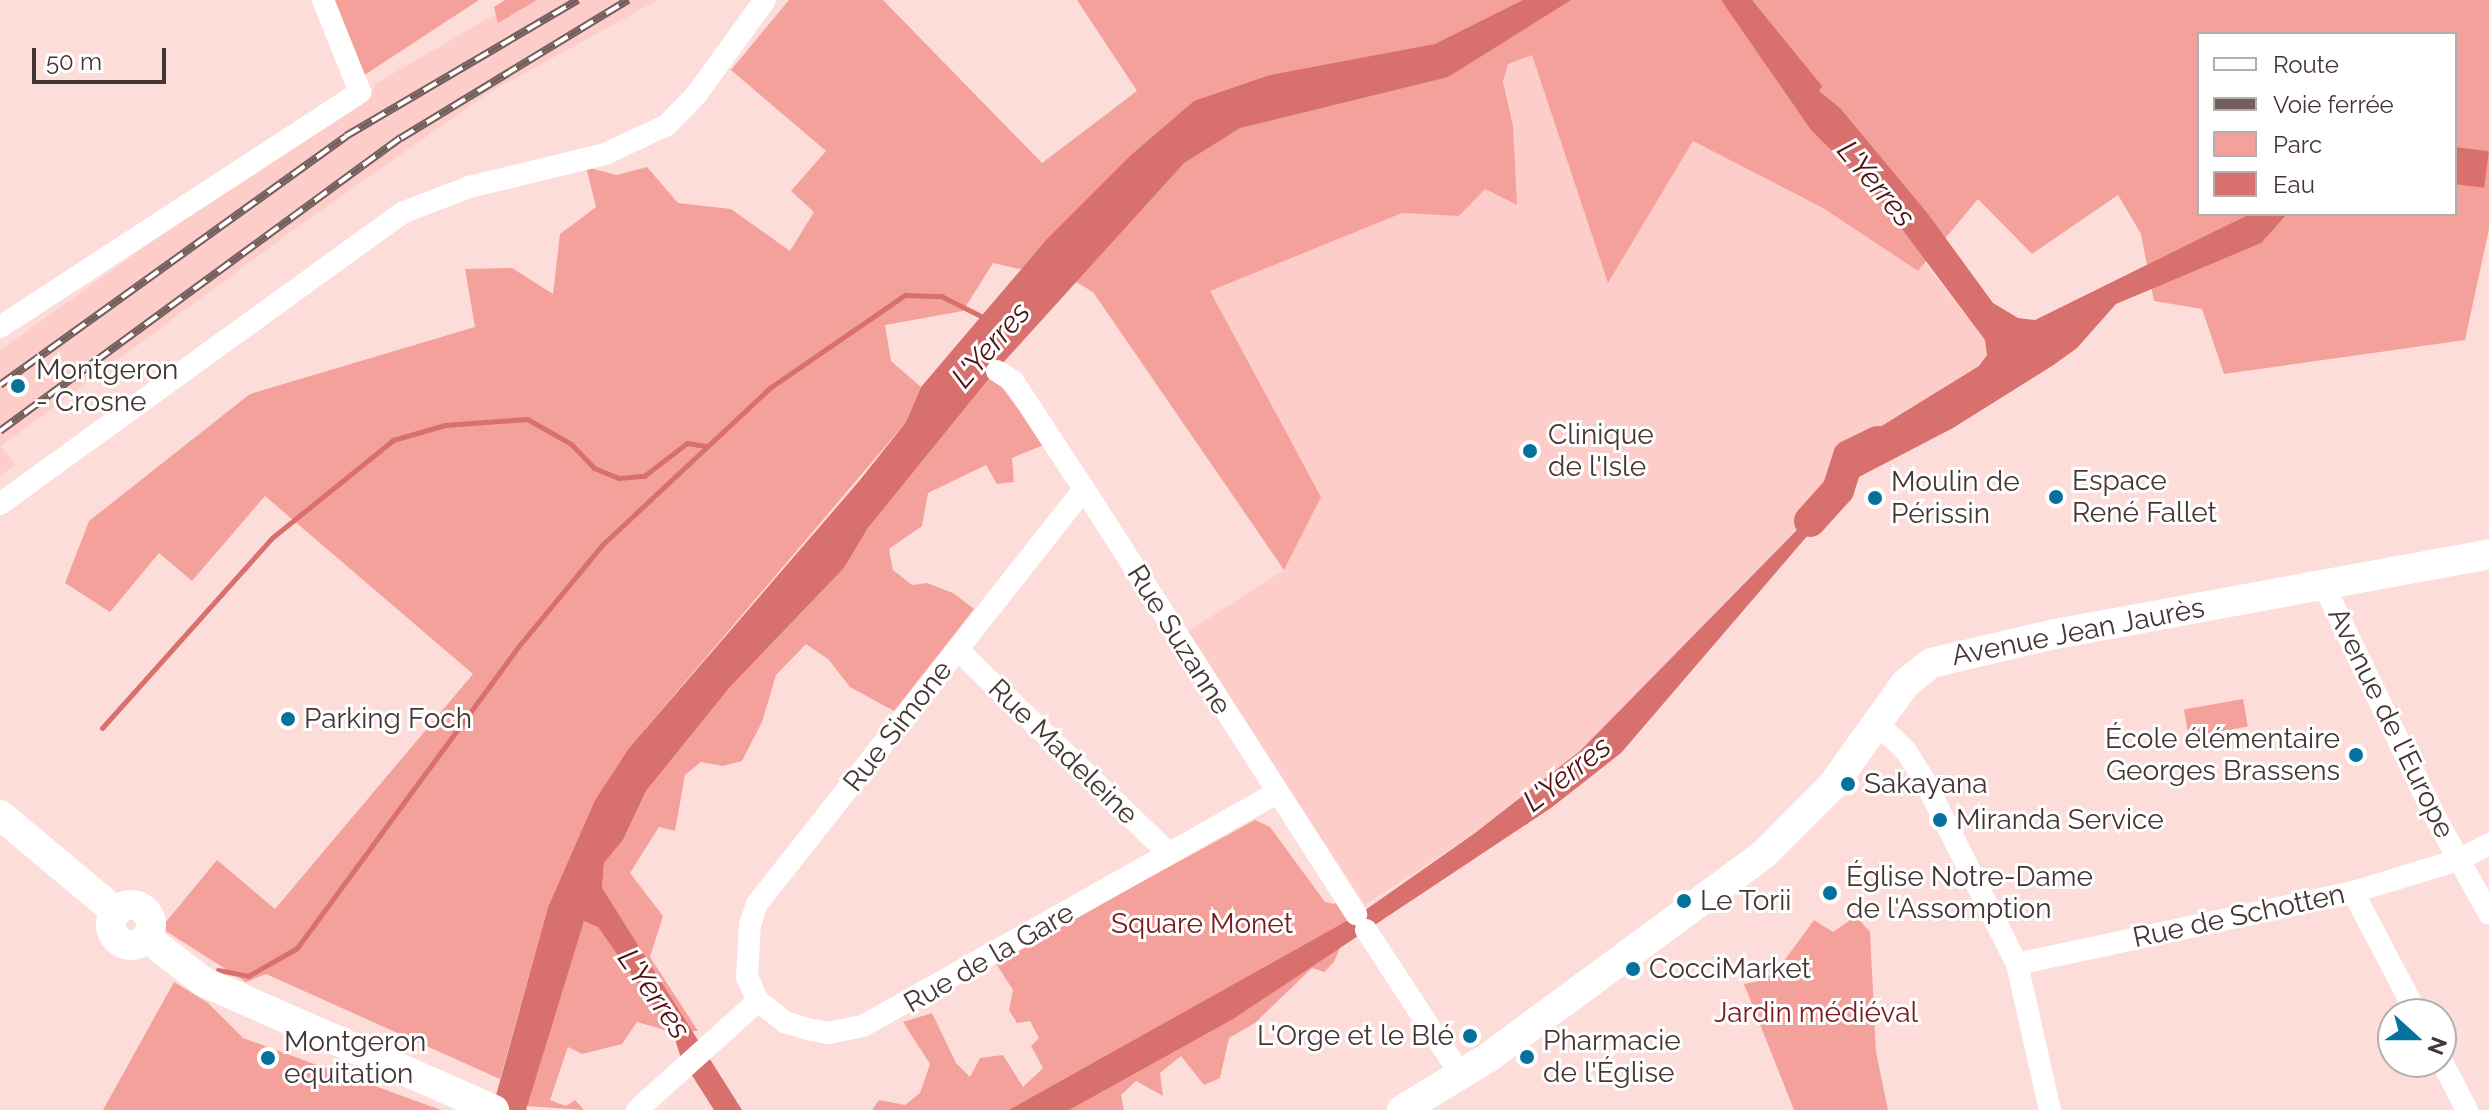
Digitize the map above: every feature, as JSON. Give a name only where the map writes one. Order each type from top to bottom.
[{"type":"street","points":[[0,327],[360,92],[323,0]]},
{"type":"street","points":[[0,504],[404,212],[469,187],[605,154],[667,125],[696,95],[765,0]]},
{"type":"street","name":"Rue Suzanne","points":[[997,371],[1013,381],[1461,1075]]},
{"type":"street","name":"Rue Simone","points":[[758,1001],[747,977],[750,924],[757,904],[1084,489]]},
{"type":"street","name":"Avenue Jean Jaurès","points":[[1402,1110],[1461,1075],[1764,854],[1839,777],[1917,672],[1949,656],[2489,554]]},
{"type":"street","name":"Avenue de l'Europe","points":[[2324,586],[2458,860],[2489,914]]},
{"type":"street","name":"Rue Madeleine","points":[[958,650],[1169,854]]},
{"type":"street","points":[[1877,723],[1906,751],[1924,780],[2017,964],[2050,1110]]},
{"type":"street","name":"Rue de la Gare","points":[[758,1001],[785,1022],[812,1030],[829,1033],[863,1026],[1277,793]]},
{"type":"street","points":[[0,815],[116,912],[111,925],[121,943],[135,945],[147,938],[204,982],[482,1105]]},
{"type":"street","name":"Rue de Schotten","points":[[2017,964],[2353,892],[2458,860],[2489,844]]},
{"type":"street","points":[[2353,892],[2409,998]]},
{"type":"street","points":[[637,1110],[758,1001]]},
{"type":"street","points":[[2450,1078],[2467,1110]]},
{"type":"shaded area","points":[[520,0],[658,0],[490,92],[300,225],[1,446],[15,465],[0,476],[0,350],[210,200],[371,96],[375,84]]},
{"type":"shaded area","name":"Clinique de l'Isle","points":[[1571,0],[1925,263],[1985,340],[1987,355],[1979,366],[1854,443],[1844,453],[1847,479],[1580,751],[1475,833],[1365,905],[1187,632],[1284,570],[1101,268]]},
{"type":"green space","points":[[333,0],[479,0],[363,76]]},
{"type":"green space","points":[[505,0],[537,0],[498,23],[494,7]]},
{"type":"green space","points":[[789,0],[883,0],[1042,163],[1137,91],[1077,0],[2489,0],[2489,229],[2465,340],[2224,374],[2202,309],[2154,301],[2141,234],[2118,195],[2032,254],[1978,199],[1918,271],[1823,208],[1693,141],[1608,283],[1532,55],[1508,64],[1503,82],[1513,126],[1517,205],[1485,189],[1459,216],[1402,213],[1210,291],[1321,497],[1284,570],[1093,292],[1076,282],[993,263],[963,311],[885,325],[891,361],[921,387],[906,422],[629,748],[595,800],[548,907],[500,1079],[266,974],[246,982],[161,928],[217,860],[275,909],[473,674],[265,496],[192,581],[159,553],[110,612],[65,583],[89,521],[250,394],[475,327],[465,269],[512,268],[553,294],[560,234],[596,207],[586,167],[617,175],[647,167],[678,203],[731,209],[790,251],[814,212],[791,191],[826,151],[731,70]]},
{"type":"green space","points":[[992,375],[1046,444],[1012,458],[1014,482],[997,484],[986,465],[928,493],[922,526],[889,549],[893,570],[912,585],[927,583],[953,593],[974,609],[894,711],[850,687],[828,659],[806,644],[776,675],[762,722],[742,761],[723,766],[701,762],[685,775],[675,831],[659,827],[630,873],[663,916],[650,957],[698,1031],[668,1031],[637,1022],[622,1044],[582,1054],[568,1047],[550,1100],[566,1106],[575,1100],[584,1110],[527,1106],[555,1003],[584,921],[602,888],[604,863],[623,840],[646,791],[730,687],[844,568],[868,528]]},
{"type":"green space","points":[[2243,699],[2248,727],[2189,737],[2184,709]]},
{"type":"green space","name":"Square Monet","points":[[1255,820],[1270,827],[1325,902],[1334,904],[1343,899],[1353,916],[1334,962],[1324,972],[1312,968],[1255,1023],[1229,1038],[1220,1078],[1204,1085],[1181,1056],[1160,1073],[1163,1096],[1136,1081],[1121,1095],[1124,1110],[872,1110],[879,1100],[905,1105],[920,1093],[930,1064],[903,1022],[932,1013],[956,1063],[970,1077],[980,1058],[1003,1055],[1023,1087],[1043,1068],[1031,1046],[1039,1038],[1030,1021],[1017,1023],[1009,1010],[1013,990],[995,962]]},
{"type":"green space","name":"Jardin médiéval","points":[[1856,916],[1870,932],[1876,1052],[1888,1110],[1794,1110],[1744,984],[1764,980],[1781,965],[1814,920],[1833,932]]},
{"type":"green space","points":[[174,982],[208,1003],[243,1038],[441,1110],[103,1110]]},
{"type":"water","points":[[1523,0],[1571,0],[1448,77],[1240,128],[1184,163],[992,375],[868,528],[844,568],[730,687],[646,791],[623,840],[604,863],[602,888],[742,1110],[714,1110],[681,1058],[673,1033],[598,927],[584,921],[526,1110],[492,1110],[548,907],[595,800],[629,748],[860,480],[906,422],[921,387],[1047,239],[1130,156],[1194,101],[1270,75],[1435,44]]},
{"type":"water","points":[[1721,0],[1752,0],[1822,86],[1819,91],[1840,108],[1928,214],[1993,303],[2018,318],[2035,320],[2246,216],[2285,216],[2261,243],[2116,304],[2077,348],[2052,366],[1953,428],[1857,478],[1621,753],[1551,808],[1233,1019],[1069,1110],[1009,1110],[1361,913],[1475,833],[1580,751],[1847,479],[1844,453],[1854,443],[1979,366],[1987,355],[1985,340],[1878,197],[1811,130]]},
{"type":"water","points":[[2457,147],[2489,151],[2484,188],[2457,185]]},
{"type":"waterway","points":[[218,970],[248,976],[297,948],[518,647],[602,545],[771,387],[905,295],[941,296],[985,318]]},
{"type":"waterway","points":[[102,728],[273,537],[393,440],[445,425],[527,419],[571,444],[594,468],[619,478],[644,476],[687,443],[706,446]]},
{"type":"waterway","name":"L'Yerres","points":[[1810,521],[1838,490],[1849,456],[1878,442]]},
{"type":"railway","points":[[0,385],[346,136],[578,0]]},
{"type":"railway","points":[[0,431],[401,138],[628,0]]},
{"type":"place","name":"Montgeron - Crosne","points":[[18,386]]},
{"type":"place","name":"Clinique de l'Isle","points":[[1530,451]]},
{"type":"place","name":"Espace René Fallet","points":[[2056,497]]},
{"type":"place","name":"Moulin de Périssin","points":[[1875,498]]},
{"type":"place","name":"Parking Foch","points":[[288,719]]},
{"type":"place","name":"École élémentaire Georges Brassens","points":[[2356,755]]},
{"type":"place","name":"Sakayana","points":[[1848,784]]},
{"type":"place","name":"Miranda Service","points":[[1940,820]]},
{"type":"place","name":"Église Notre-Dame de l'Assomption","points":[[1830,893]]},
{"type":"place","name":"Le Torii","points":[[1684,901]]},
{"type":"place","name":"CocciMarket","points":[[1633,969]]},
{"type":"place","name":"L'Orge et le Blé","points":[[1470,1036]]},
{"type":"place","name":"Pharmacie de l'Église","points":[[1527,1057]]},
{"type":"place","name":"Montgeron equitation","points":[[268,1058]]}]
